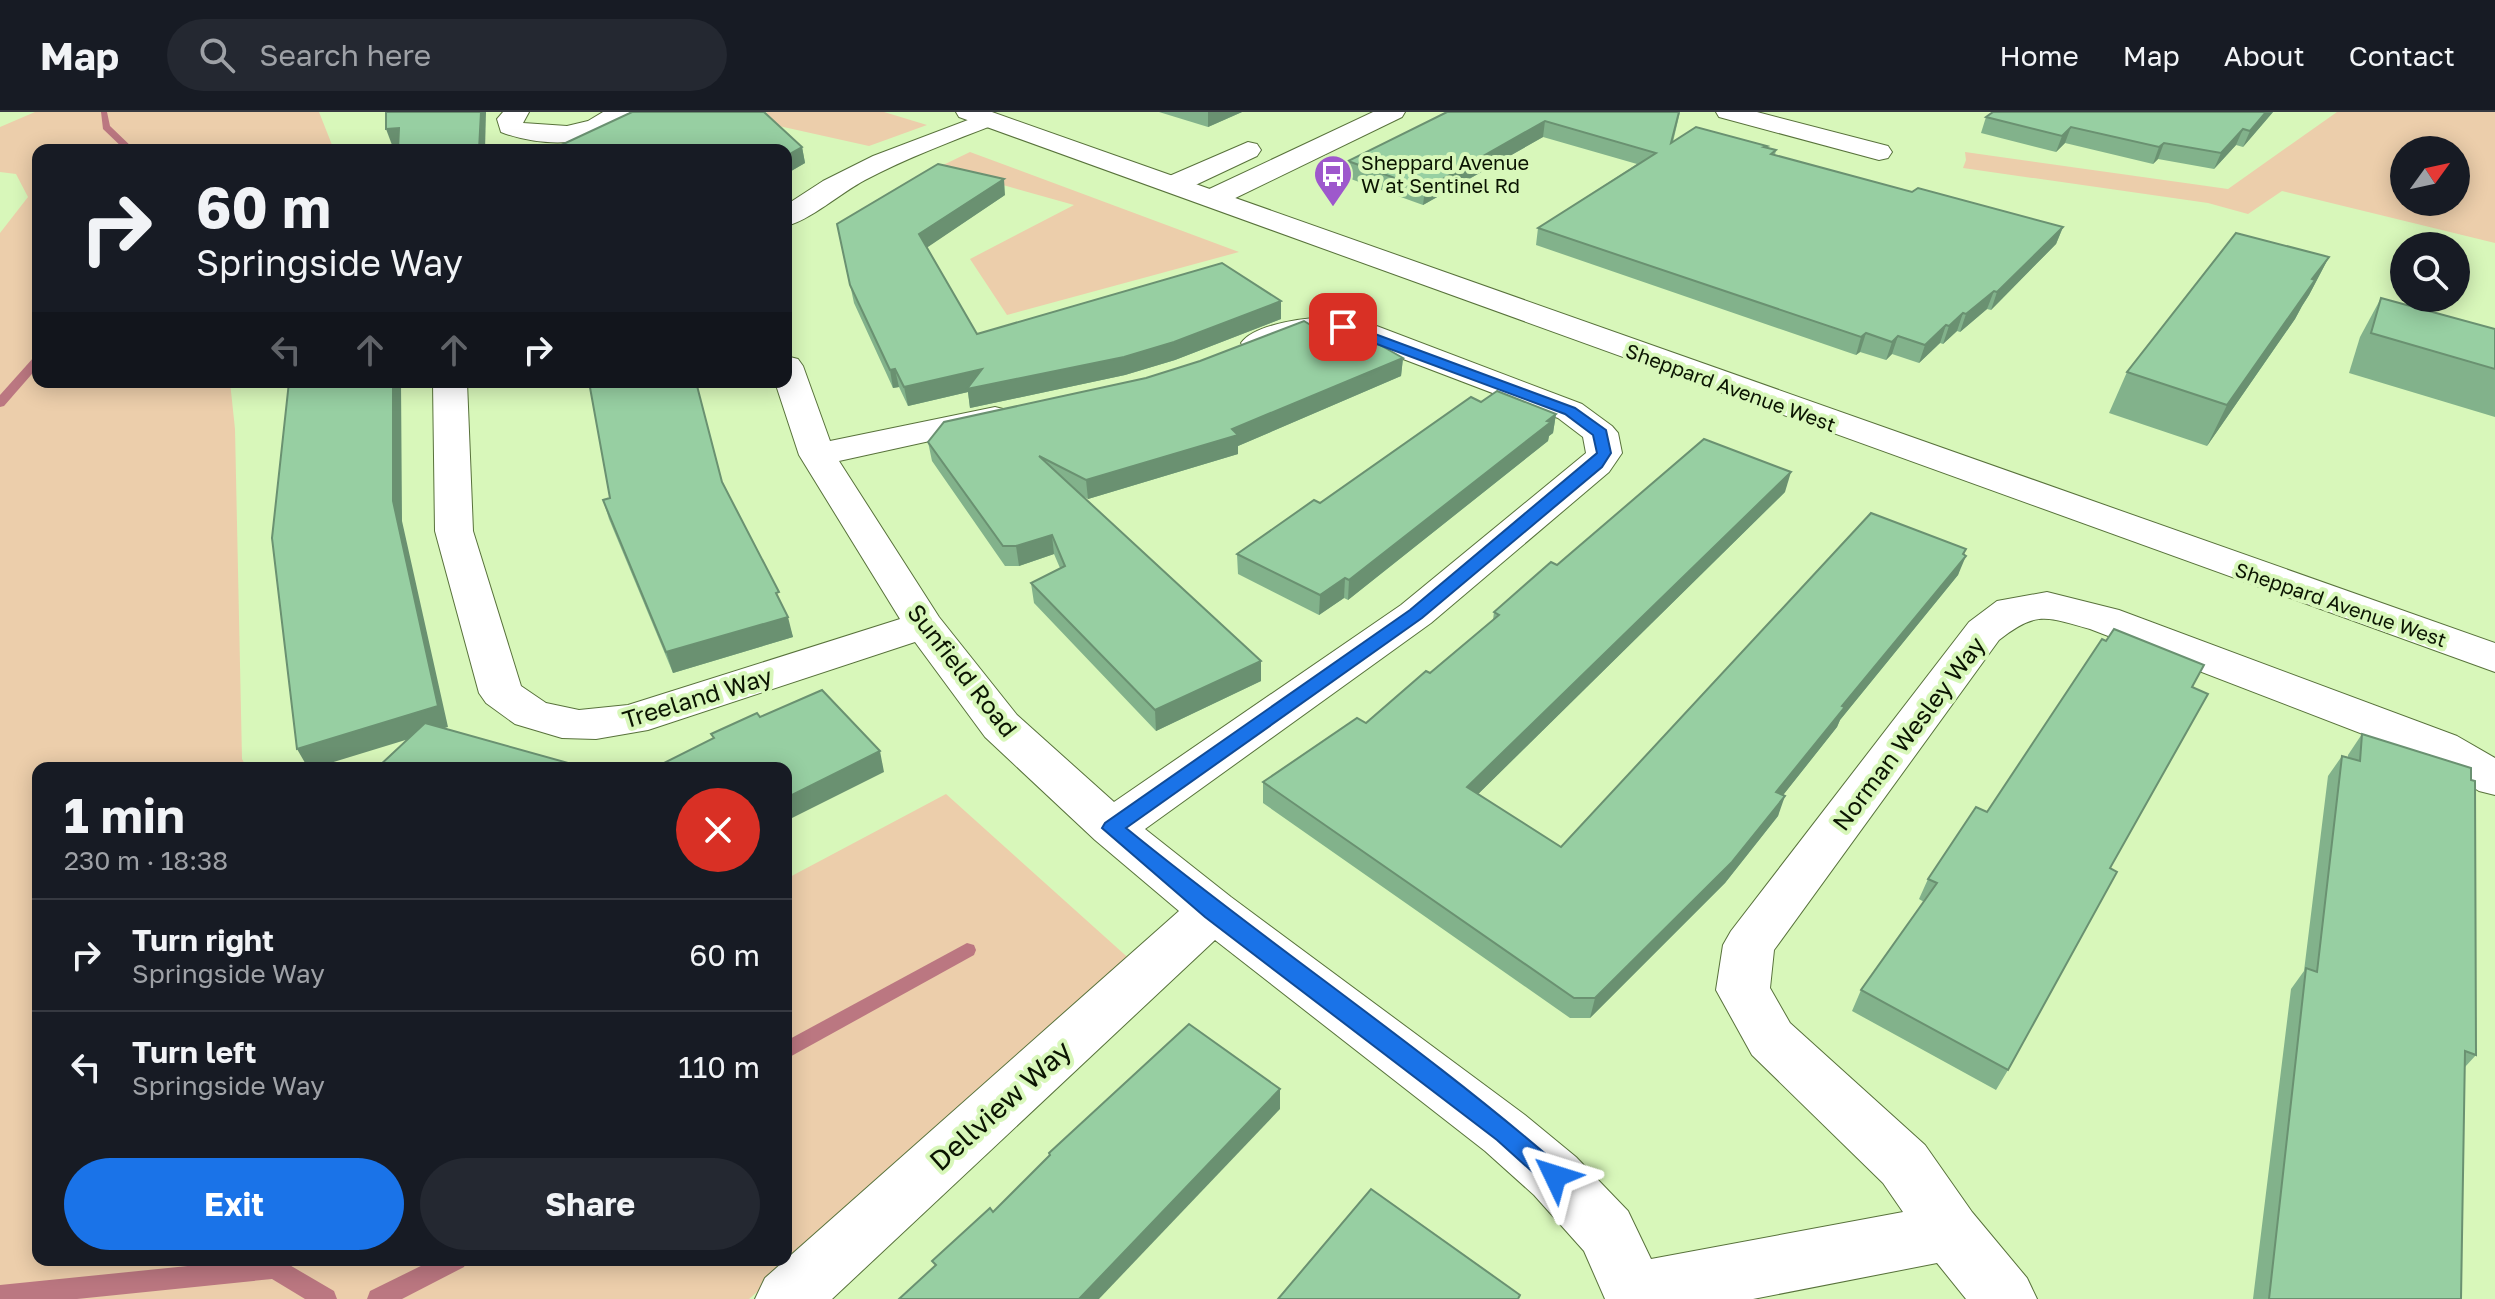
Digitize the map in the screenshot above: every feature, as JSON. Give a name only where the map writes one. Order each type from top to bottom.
[{"type":"street","points":[[517,112],[510,119],[510,127],[542,143],[608,123],[618,112]]},
{"type":"street","points":[[1215,197],[1393,112]]},
{"type":"street","points":[[1728,112],[1879,152]]},
{"type":"street","points":[[792,214],[823,191],[977,115]]},
{"type":"street","name":"Sheppard Avenue West","points":[[977,115],[1177,183],[1877,440],[2495,658]]},
{"type":"street","points":[[1177,183],[1265,143]]},
{"type":"street","points":[[1112,828],[1416,614],[1596,464],[1604,453],[1600,433],[1570,411],[1363,332],[1328,325],[1298,327],[1227,355]]},
{"type":"street","name":"Sunfield Road","points":[[792,383],[817,455],[924,625],[1001,726],[1112,828],[1213,911],[1505,1133],[1555,1176],[1606,1231],[1636,1296]]},
{"type":"street","name":"Treeland Way","points":[[450,388],[454,531],[501,693],[516,707],[540,720],[598,726],[632,719],[924,625]]},
{"type":"street","points":[[817,455],[1034,409]]},
{"type":"street","name":"Norman Wesley Way","points":[[2005,1299],[1950,1232],[1904,1164],[1771,1039],[1743,990],[1749,945],[1984,631],[2011,610],[2047,605],[2104,619],[2441,747],[2495,779]]},
{"type":"street","name":"Dellview Way","points":[[787,1299],[1213,911]]},
{"type":"street","points":[[1636,1296],[1950,1232]]},
{"type":"shaded area","points":[[35,112],[319,112],[332,144],[32,144],[32,388],[231,388],[235,429],[244,762],[32,762],[32,1266],[787,1266],[749,1299],[0,1299],[0,233],[28,197],[16,174],[0,172],[0,127]]},
{"type":"shaded area","points":[[767,112],[884,112],[927,125],[869,146],[761,122]]},
{"type":"shaded area","points":[[2337,112],[2495,112],[2495,243],[2470,237],[2470,232],[2450,232],[2282,191],[2248,214],[2208,203],[1963,168],[1965,152],[2228,189]]},
{"type":"shaded area","points":[[970,152],[1239,252],[1007,315],[970,259],[1074,205],[939,167]]},
{"type":"shaded area","points":[[946,794],[1134,963],[792,1261],[792,876]]},
{"type":"building","points":[[386,112],[481,112],[479,144],[398,144],[399,128],[386,129]]},
{"type":"building","points":[[632,112],[764,112],[802,147],[792,153],[792,144],[563,144]]},
{"type":"building","points":[[1447,112],[1679,112],[1671,143],[1696,127],[1776,150],[1771,154],[1912,192],[1918,188],[2063,227],[1997,292],[1994,291],[1949,326],[1946,325],[1925,345],[1898,336],[1892,342],[1866,333],[1861,337],[1538,228],[1656,153],[1545,121],[1425,189],[1348,161]]},
{"type":"building","points":[[1993,112],[2266,112],[2250,131],[2243,129],[2221,153],[2164,143],[2159,147],[2071,127],[2062,136],[1986,117]]},
{"type":"building","points":[[938,164],[1004,179],[919,234],[977,334],[1222,263],[1281,301],[1174,342],[1124,357],[967,389],[982,369],[904,387],[895,369],[890,370],[850,285],[837,224]]},
{"type":"building","points":[[2236,233],[2329,257],[2227,405],[2127,372]]},
{"type":"building","points":[[2381,298],[2390,300],[2390,312],[2432,312],[2495,329],[2495,369],[2371,333]]},
{"type":"building","points":[[1304,321],[1335,340],[1357,332],[1403,358],[1232,429],[1238,435],[1086,480],[1039,456],[1261,661],[1155,710],[1031,583],[1065,566],[1052,535],[1016,546],[1003,546],[928,442],[944,422],[1146,378]]},
{"type":"building","points":[[288,388],[393,388],[393,501],[438,706],[297,749],[272,538]]},
{"type":"building","points":[[590,388],[698,388],[722,482],[779,592],[776,593],[788,617],[666,652],[603,500],[610,498]]},
{"type":"building","points":[[1497,391],[1556,414],[1547,421],[1551,422],[1349,580],[1345,578],[1320,595],[1237,554],[1314,500],[1320,503],[1471,397],[1481,402]]},
{"type":"building","points":[[1704,439],[1791,472],[1467,787],[1561,847],[1871,513],[1966,549],[1963,554],[1966,556],[1842,706],[1845,707],[1776,792],[1785,796],[1732,862],[1595,998],[1574,998],[1263,782],[1357,718],[1366,723],[1426,671],[1430,673],[1499,615],[1494,612],[1551,562],[1557,565]]},
{"type":"building","points":[[2114,629],[2204,665],[2192,687],[2208,694],[2110,868],[2117,872],[2008,1070],[1861,990],[1937,883],[1928,879],[1976,807],[1987,812],[2102,639],[2106,641]]},
{"type":"building","points":[[822,690],[880,751],[792,795],[792,762],[666,762],[714,738],[711,734],[757,713],[760,717]]},
{"type":"building","points":[[425,723],[565,762],[383,762]]},
{"type":"building","points":[[2362,734],[2471,768],[2471,780],[2475,781],[2476,1055],[2465,1051],[2461,1299],[2269,1299],[2306,968],[2317,972],[2342,756],[2360,761]]},
{"type":"building","points":[[1189,1024],[1280,1089],[1079,1299],[899,1299],[936,1265],[932,1261],[990,1208],[993,1212],[1049,1153]]},
{"type":"building","points":[[1371,1189],[1520,1295],[1518,1299],[1278,1299]]},
{"type":"waterway","points":[[104,114],[106,127],[124,144]]},
{"type":"waterway","points":[[0,403],[32,367]]},
{"type":"waterway","points":[[792,1048],[967,950]]},
{"type":"waterway","points":[[378,1299],[444,1266]]},
{"type":"waterway","points":[[0,1296],[274,1268],[326,1299]]},
{"type":"place","name":"Sheppard Avenue W at Sentinel Rd","points":[[1333,208]]},
{"type":"route","points":[[1343,327],[1570,411],[1600,433],[1604,453],[1596,464],[1416,614],[1112,828],[1213,911],[1505,1133],[1555,1176]]}]
